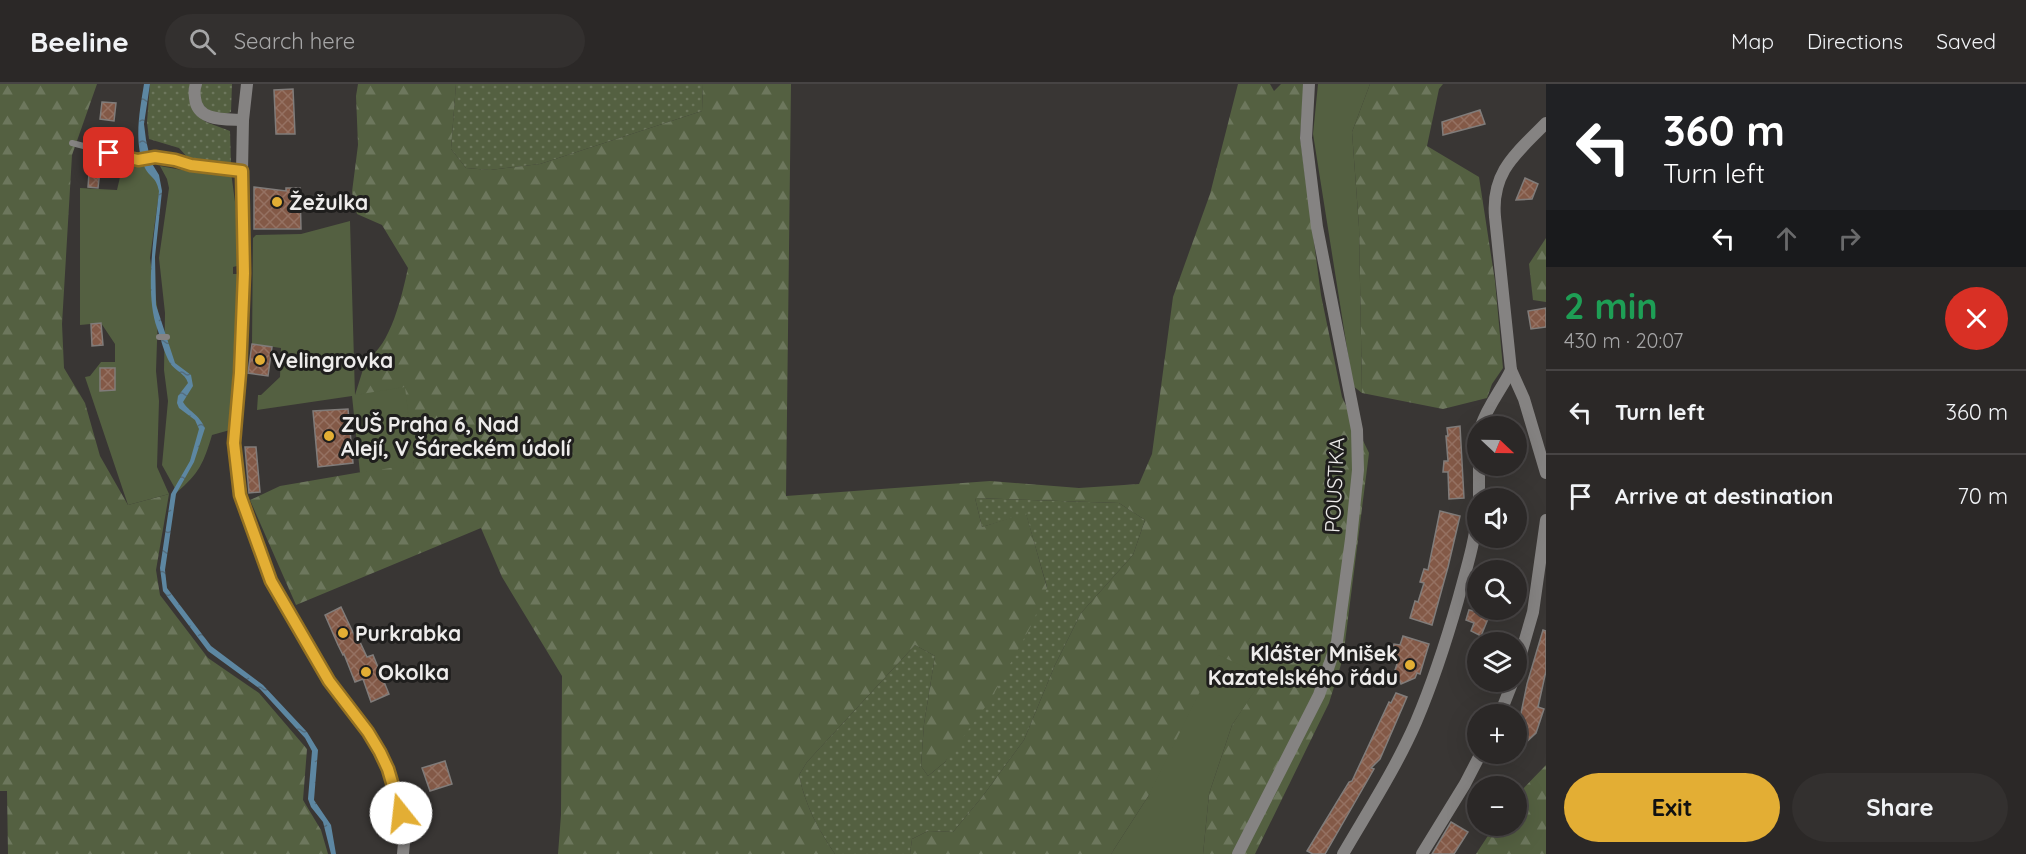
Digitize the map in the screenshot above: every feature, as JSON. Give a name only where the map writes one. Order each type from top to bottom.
[{"type":"street","points":[[196,84],[195,103],[205,116],[243,120]]},
{"type":"street","points":[[247,84],[243,120],[242,171],[244,273],[240,373],[234,443],[240,495],[271,581],[329,681],[368,732],[388,769],[401,813],[403,854]]},
{"type":"street","name":"POUSTKA","points":[[1240,854],[1319,695],[1336,642],[1351,539],[1358,470],[1357,430],[1317,227],[1306,138],[1310,84]]},
{"type":"street","points":[[1546,123],[1515,154],[1498,183],[1494,201],[1511,370],[1524,399],[1546,473]]},
{"type":"street","points":[[1485,416],[1511,370]]},
{"type":"street","points":[[1527,633],[1533,612],[1546,520]]},
{"type":"street","points":[[1342,854],[1416,723],[1440,663],[1472,548]]},
{"type":"street","points":[[1422,854],[1475,764]]},
{"type":"lane","points":[[72,143],[138,160],[155,157],[191,165],[242,171]]},
{"type":"lane","points":[[159,337],[167,337]]},
{"type":"green space","points":[[0,84],[97,84],[72,155],[62,324],[64,368],[85,403],[100,456],[128,505],[169,494],[156,570],[160,595],[208,658],[259,693],[307,749],[303,800],[321,830],[328,854],[8,854],[7,791],[0,791]]},
{"type":"green space","points":[[150,84],[190,84],[196,114],[206,122],[230,131],[231,164],[190,160],[179,148],[149,139],[147,122]]},
{"type":"green space","points":[[201,84],[232,84],[231,112],[221,114],[206,108],[200,100]]},
{"type":"green space","points":[[358,84],[456,84],[451,149],[466,168],[490,170],[540,164],[702,111],[703,84],[791,84],[786,496],[990,481],[1079,488],[1139,484],[1152,454],[1173,297],[1210,194],[1238,84],[1270,84],[1274,91],[1281,84],[1304,84],[1300,137],[1321,295],[1342,397],[1369,453],[1343,658],[1329,703],[1255,854],[1203,854],[1209,794],[1232,725],[1264,676],[1149,795],[1111,854],[910,854],[912,839],[928,831],[953,832],[1024,740],[1055,665],[1081,613],[1133,555],[1145,520],[1119,503],[975,498],[982,527],[1026,513],[1047,588],[1032,624],[991,699],[945,762],[928,776],[921,766],[924,724],[935,656],[915,645],[807,762],[799,775],[813,816],[835,854],[558,854],[561,815],[562,676],[502,577],[481,528],[296,605],[250,500],[280,486],[414,463],[355,395],[366,360],[375,353],[389,332],[408,268],[382,225],[357,214],[352,192],[358,145],[356,96]]},
{"type":"green space","points":[[456,84],[703,84],[702,111],[540,164],[490,170],[466,168],[451,149]]},
{"type":"green space","points":[[1318,84],[1370,84],[1352,132],[1359,227],[1362,393],[1353,386],[1313,134]]},
{"type":"green space","points":[[1370,84],[1443,84],[1439,89],[1427,146],[1479,177],[1495,281],[1503,368],[1492,384],[1487,398],[1443,409],[1362,393],[1359,227],[1352,132]]},
{"type":"green space","points":[[135,162],[147,164],[160,186],[150,258],[158,313],[157,467],[169,494],[128,505],[85,377],[90,376],[101,362],[115,362],[115,344],[101,323],[80,325],[80,188],[117,190],[120,177]]},
{"type":"green space","points":[[160,166],[193,172],[231,172],[240,239],[236,240],[237,266],[233,267],[233,274],[237,274],[237,286],[230,430],[212,435],[200,467],[177,492],[162,465],[168,401],[164,370],[165,313],[159,258],[169,188]]},
{"type":"green space","points":[[350,221],[355,395],[405,387],[414,464],[360,473],[352,396],[257,410],[258,395],[261,395],[280,377],[281,348],[252,344],[253,238],[256,235],[301,234]]},
{"type":"green space","points":[[1546,238],[1546,302],[1533,300],[1529,264]]},
{"type":"green space","points":[[975,498],[1119,503],[1145,520],[1133,555],[1081,613],[1055,665],[1024,740],[953,832],[928,831],[912,839],[910,854],[835,854],[818,826],[805,796],[799,775],[807,762],[915,645],[935,656],[924,724],[921,766],[928,776],[945,762],[1047,587],[1026,514],[982,527]]},
{"type":"green space","points":[[1218,655],[1265,676],[1232,725],[1209,794],[1203,854],[1111,854],[1149,795]]},
{"type":"green space","points":[[1546,765],[1546,854],[1476,854],[1488,836],[1527,836],[1527,785]]},
{"type":"water","points":[[144,84],[150,84],[144,124],[146,140],[151,162],[159,175],[162,191],[155,257],[156,305],[175,363],[191,375],[193,386],[183,402],[200,419],[205,428],[194,462],[176,494],[165,570],[167,588],[211,646],[263,685],[307,732],[318,750],[314,800],[331,825],[336,854],[331,854],[323,822],[311,807],[308,799],[312,751],[305,738],[260,689],[208,651],[163,591],[160,568],[171,494],[190,461],[199,429],[195,420],[179,408],[177,403],[178,396],[188,383],[168,359],[153,313],[151,279],[159,191],[156,182],[145,168],[139,148],[138,126]]},
{"type":"building","points":[[293,89],[295,134],[276,134],[274,90]]},
{"type":"building","points":[[102,102],[116,103],[114,121],[100,119]]},
{"type":"building","points":[[1480,110],[1485,124],[1443,135],[1442,122]]},
{"type":"building","points":[[90,160],[101,161],[98,188],[88,187]]},
{"type":"building","points":[[1525,178],[1538,184],[1532,199],[1516,200]]},
{"type":"building","name":"Žežulka","points":[[254,187],[286,191],[286,188],[300,188],[301,229],[254,229]]},
{"type":"building","points":[[1546,308],[1546,327],[1531,329],[1528,311]]},
{"type":"building","points":[[101,323],[103,345],[92,346],[91,324]]},
{"type":"building","name":"Velingrovka","points":[[252,344],[272,347],[268,376],[248,373]]},
{"type":"building","points":[[100,368],[115,368],[115,390],[100,391]]},
{"type":"building","name":"ZUŠ Praha 6, Nad Alejí, V Šáreckém údolí","points":[[348,409],[353,463],[318,467],[313,411]]},
{"type":"building","points":[[1460,426],[1464,498],[1449,499],[1448,472],[1443,472],[1444,461],[1448,461],[1447,428]]},
{"type":"building","points":[[245,447],[256,447],[260,492],[249,493]]},
{"type":"building","points":[[1440,511],[1460,516],[1432,625],[1410,618],[1424,583],[1420,582],[1424,569],[1428,570]]},
{"type":"building","points":[[341,607],[367,657],[373,655],[389,694],[371,702],[363,679],[355,682],[325,615]]},
{"type":"building","points":[[1467,617],[1467,620],[1488,620],[1483,632],[1473,632],[1471,631],[1474,623],[1466,620]]},
{"type":"building","points":[[1543,630],[1546,631],[1546,671],[1538,707],[1544,709],[1536,733],[1527,741],[1527,704],[1523,704]]},
{"type":"building","name":"Klášter Mnišek Kazatelského řádu","points":[[1403,636],[1429,644],[1420,674],[1417,673],[1415,678],[1401,684],[1395,670],[1399,658],[1391,655],[1394,644],[1400,645]]},
{"type":"building","points":[[1396,693],[1407,697],[1380,759],[1371,768],[1374,769],[1325,854],[1313,854],[1307,851],[1349,782],[1352,781],[1389,702],[1391,703]]},
{"type":"building","points":[[445,761],[452,784],[430,791],[422,768]]},
{"type":"building","points":[[1451,822],[1467,831],[1454,854],[1432,854]]},
{"type":"place","name":"Žežulka","points":[[277,202]]},
{"type":"place","name":"Velingrovka","points":[[260,360]]},
{"type":"place","name":"ZUŠ Praha 6, Nad Alejí, V Šáreckém údolí","points":[[329,436]]},
{"type":"place","name":"Purkrabka","points":[[343,633]]},
{"type":"place","name":"Klášter Mnišek Kazatelského řádu","points":[[1410,665]]},
{"type":"place","name":"Okolka","points":[[366,672]]},
{"type":"route","points":[[109,153],[138,160],[155,157],[191,165],[242,171],[244,273],[240,373],[234,443],[240,495],[271,581],[329,681],[368,732],[380,752],[388,769],[401,813]]}]
